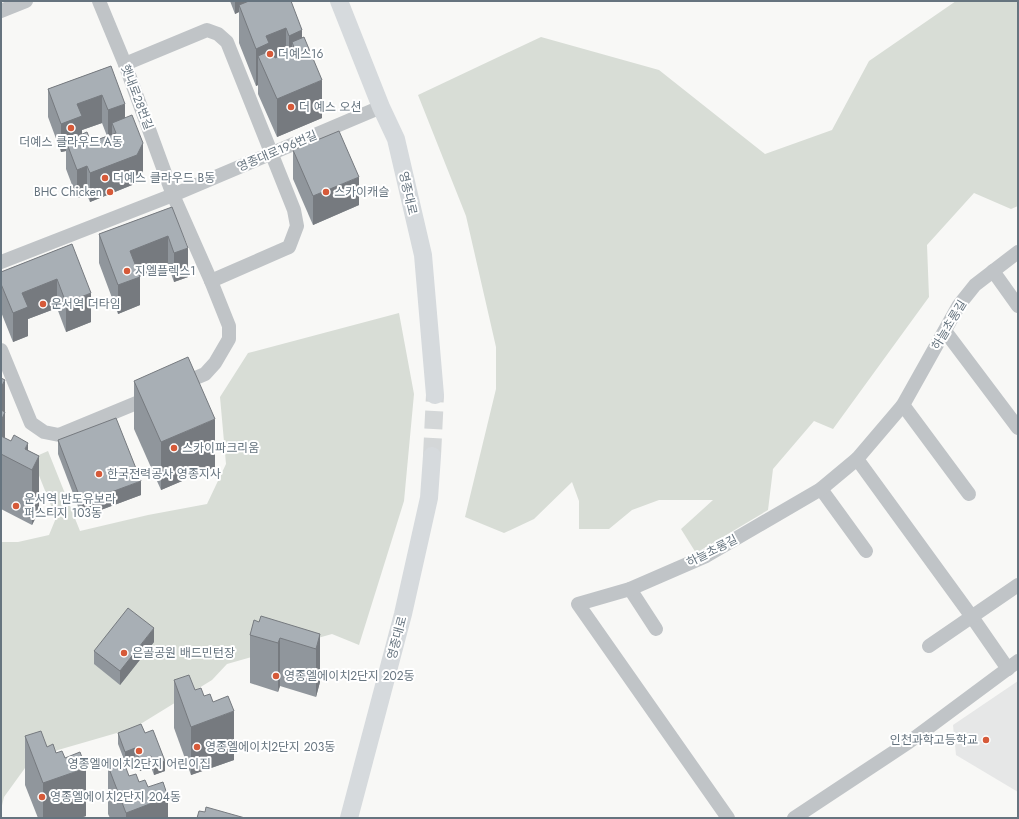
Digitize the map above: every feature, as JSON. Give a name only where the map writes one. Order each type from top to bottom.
[{"type":"main road","name":"영종대로","points":[[339,1],[381,107],[396,139],[423,255],[435,395]]},
{"type":"main road","name":"영종대로","points":[[349,818],[403,614],[429,498],[432,456]]},
{"type":"street","points":[[1,11],[26,1]]},
{"type":"street","name":"햇내로28번길","points":[[99,1],[125,64],[173,195]]},
{"type":"street","points":[[125,64],[207,30],[218,34],[227,42],[272,154],[294,210],[297,226],[289,247],[211,281]]},
{"type":"street","name":"영종대로196번길","points":[[1,262],[173,195],[381,107]]},
{"type":"street","points":[[1,350],[31,423],[44,432],[58,435],[205,374],[215,363],[229,339],[229,326],[173,195]]},
{"type":"street","name":"하늘초롱길","points":[[728,818],[578,604],[630,589],[706,556],[821,489],[857,459],[903,405],[959,305],[975,285],[1018,252]]},
{"type":"street","points":[[993,271],[1018,306]]},
{"type":"street","points":[[945,331],[1018,428]]},
{"type":"street","points":[[903,405],[969,494]]},
{"type":"street","points":[[794,818],[909,742],[1013,665],[972,617],[857,459]]},
{"type":"street","points":[[821,489],[866,551]]},
{"type":"street","points":[[929,646],[1018,585]]},
{"type":"street","points":[[630,589],[656,629]]},
{"type":"shaded area","points":[[956,1],[1018,1],[1018,206],[1011,209],[974,193],[927,245],[929,297],[833,429],[814,421],[773,469],[768,510],[696,553],[681,529],[713,500],[659,500],[632,510],[609,529],[579,529],[579,501],[572,482],[534,519],[504,533],[465,517],[496,389],[496,347],[466,216],[418,95],[541,37],[659,70],[765,154],[832,130],[869,61]]},
{"type":"shaded area","points":[[399,313],[414,394],[404,501],[359,645],[332,634],[227,664],[212,680],[134,728],[58,750],[25,768],[4,797],[1,810],[1,542],[18,542],[49,535],[56,518],[32,458],[48,451],[80,531],[148,515],[207,504],[226,464],[220,397],[248,353]]},
{"type":"shaded area","name":"인천과학고등학교","points":[[1018,681],[1018,792],[956,755],[953,725]]},
{"type":"building","points":[[249,1],[291,1],[302,30],[289,36],[286,28],[266,36],[269,43],[256,49],[239,5]]},
{"type":"building","points":[[304,37],[322,80],[277,99],[258,56],[272,50],[275,58],[295,50],[292,42]]},
{"type":"building","points":[[111,66],[125,104],[108,110],[102,95],[77,104],[82,116],[61,124],[48,89]]},
{"type":"building","points":[[132,115],[143,143],[137,155],[90,173],[87,166],[77,170],[66,141],[87,132],[91,142],[116,133],[112,123]]},
{"type":"building","points":[[339,131],[359,177],[313,196],[293,150]]},
{"type":"building","points":[[172,207],[188,248],[174,253],[168,236],[130,251],[140,277],[118,285],[99,234]]},
{"type":"building","points":[[72,244],[91,293],[66,303],[57,279],[22,293],[28,307],[13,313],[1,284],[1,272]]},
{"type":"building","points":[[188,357],[215,419],[161,442],[134,381]]},
{"type":"building","points":[[1,378],[5,380],[1,387]]},
{"type":"building","points":[[1,410],[5,412],[1,421]]},
{"type":"building","name":"한국전력공사 영종지사","points":[[116,418],[141,481],[82,503],[58,440]]},
{"type":"building","points":[[14,435],[28,443],[25,449],[39,456],[32,470],[1,454],[1,436],[11,441]]},
{"type":"building","points":[[128,608],[154,628],[120,671],[94,651]]},
{"type":"building","points":[[261,616],[320,634],[316,649],[280,638],[278,643],[250,635],[254,620],[259,622]]},
{"type":"building","points":[[189,675],[195,690],[201,688],[204,696],[210,694],[213,702],[228,696],[234,711],[191,727],[174,680]]},
{"type":"building","points":[[141,724],[145,733],[153,730],[165,761],[154,765],[151,756],[140,761],[135,748],[125,752],[118,733]]},
{"type":"building","points":[[41,731],[47,747],[53,744],[56,753],[62,751],[65,758],[80,752],[86,768],[43,783],[25,736]]},
{"type":"building","points":[[123,760],[129,776],[136,774],[139,782],[145,780],[148,787],[163,782],[168,797],[126,813],[108,766]]},
{"type":"building","points":[[206,807],[245,818],[197,818],[199,811],[205,812]]},
{"type":"tunnel","points":[[432,456],[435,395]]},
{"type":"place","name":"더예스16","points":[[270,54]]},
{"type":"place","name":"더 예스 오션","points":[[291,107]]},
{"type":"place","name":"더예스 클라우드 A동","points":[[71,128]]},
{"type":"place","name":"더예스 클라우드 B동","points":[[105,178]]},
{"type":"place","name":"BHC Chicken","points":[[110,192]]},
{"type":"place","name":"스카이캐슬","points":[[326,192]]},
{"type":"place","name":"지엘플렉스1","points":[[127,271]]},
{"type":"place","name":"운서역 더타임","points":[[43,304]]},
{"type":"place","name":"스카이파크리움","points":[[174,448]]},
{"type":"place","name":"한국전력공사 영종지사","points":[[99,474]]},
{"type":"place","name":"운서역 반도유보라 퍼스티지 103동","points":[[16,506]]},
{"type":"place","name":"은골공원 배드민턴장","points":[[124,653]]},
{"type":"place","name":"영종엘에이치2단지 202동","points":[[276,676]]},
{"type":"place","name":"인천과학고등학교","points":[[986,740]]},
{"type":"place","name":"영종엘에이치2단지 203동","points":[[197,747]]},
{"type":"place","name":"영종엘에이치2단지 어린이집","points":[[139,751]]},
{"type":"place","name":"영종엘에이치2단지 204동","points":[[42,797]]}]
